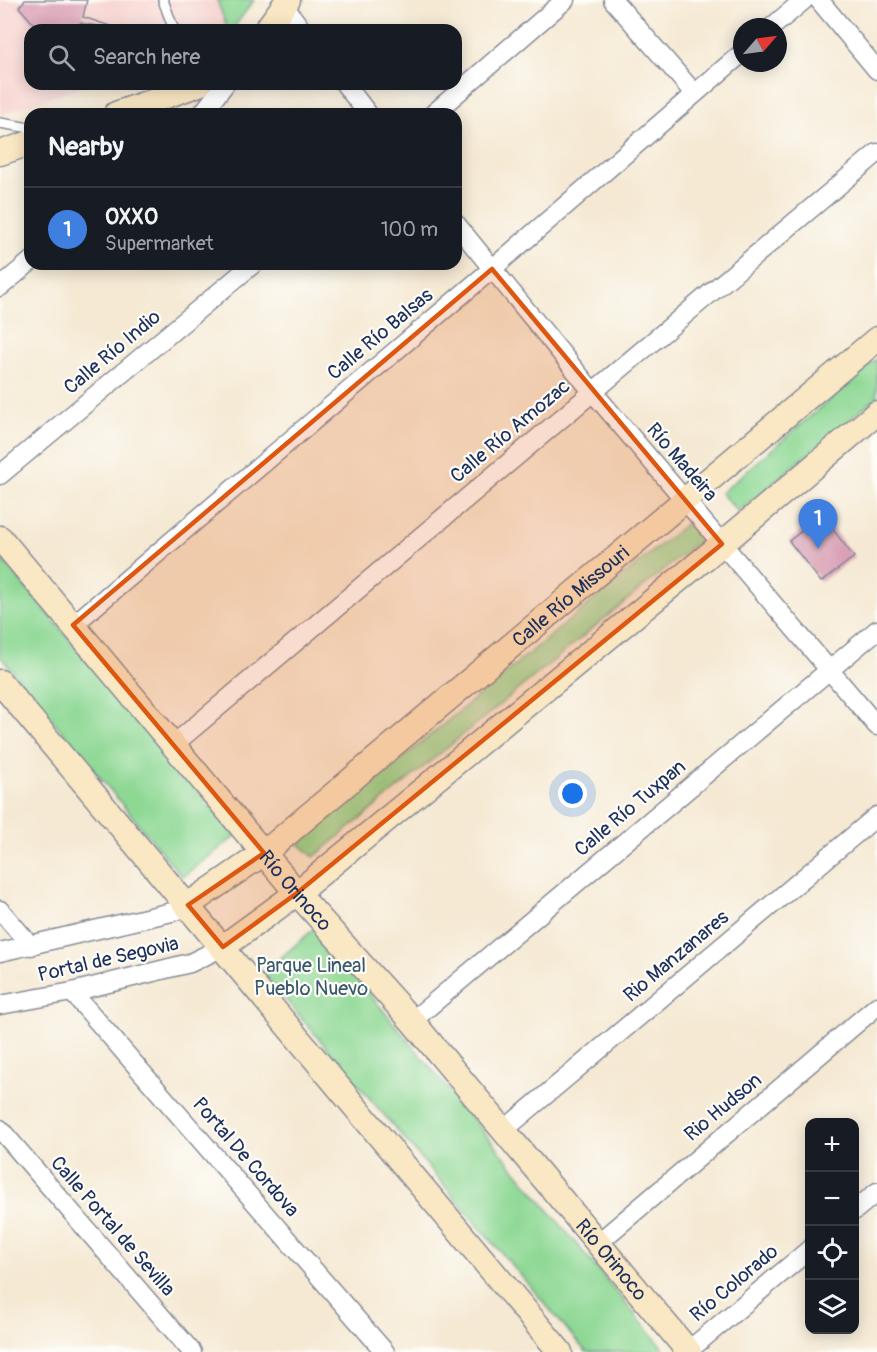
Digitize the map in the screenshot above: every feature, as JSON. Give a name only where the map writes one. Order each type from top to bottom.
[{"type":"street","points":[[462,89],[566,0]]},
{"type":"street","points":[[613,0],[694,93]]},
{"type":"street","points":[[783,18],[804,0]]},
{"type":"street","points":[[819,0],[877,70]]},
{"type":"street","points":[[270,24],[286,3],[298,24]]},
{"type":"street","name":"Calle Río Balsas","points":[[73,625],[492,269],[733,60]]},
{"type":"street","points":[[133,108],[182,90]]},
{"type":"street","points":[[206,108],[220,90]]},
{"type":"street","points":[[350,90],[363,108]]},
{"type":"street","points":[[440,108],[461,90]]},
{"type":"street","points":[[0,153],[24,145]]},
{"type":"street","name":"Calle Río Amozac","points":[[173,745],[877,153]]},
{"type":"street","name":"Río Madeira","points":[[462,232],[592,391],[877,726]]},
{"type":"street","points":[[0,287],[24,267]]},
{"type":"street","name":"Calle Río Indio","points":[[0,475],[246,270]]},
{"type":"street","name":"Calle Río Missouri","points":[[188,905],[264,853],[877,339]]},
{"type":"street","points":[[223,947],[297,893],[722,544],[877,413]]},
{"type":"street","name":"Río Orinoco","points":[[0,538],[297,893],[412,1021],[688,1352]]},
{"type":"street","name":"Calle Río Tuxpan","points":[[412,1021],[877,630]]},
{"type":"street","points":[[0,682],[560,1352]]},
{"type":"street","name":"Rio Manzanares","points":[[504,1130],[877,816]]},
{"type":"street","name":"Portal de Segovia","points":[[0,952],[176,911],[188,905]]},
{"type":"street","points":[[0,910],[31,946]]},
{"type":"street","name":"Portal de Segovia","points":[[0,1005],[72,992],[190,963],[223,947]]},
{"type":"street","name":"Portal De Cordova","points":[[72,992],[385,1352]]},
{"type":"street","name":"Rio Hudson","points":[[598,1243],[877,1006]]},
{"type":"street","name":"Calle Portal de Sevilla","points":[[0,1129],[192,1352]]},
{"type":"street","points":[[859,1208],[877,1192]]},
{"type":"street","name":"Río Colorado","points":[[688,1352],[805,1253]]},
{"type":"lane","points":[[163,0],[172,24]]},
{"type":"lane","points":[[0,123],[24,127]]},
{"type":"highlighted area","points":[[492,269],[722,544],[297,893],[223,947],[188,905],[264,853],[73,625]]},
{"type":"shaded area","points":[[0,0],[217,0],[226,24],[24,24],[24,90],[71,90],[0,115]]},
{"type":"green space","points":[[217,0],[254,0],[236,24],[226,24]]},
{"type":"green space","points":[[877,359],[877,397],[738,512],[721,493]]},
{"type":"green space","points":[[688,522],[704,537],[314,857],[299,844]]},
{"type":"green space","points":[[0,557],[236,836],[182,877],[0,656]]},
{"type":"green space","name":"Parque Lineal Pueblo Nuevo","points":[[315,928],[666,1352],[586,1352],[263,973]]},
{"type":"building","points":[[25,0],[87,0],[83,17],[104,24],[34,24],[19,7]]},
{"type":"building","points":[[822,515],[854,557],[821,582],[789,541]]},
{"type":"place","name":"OXXO","points":[[818,549]]}]
